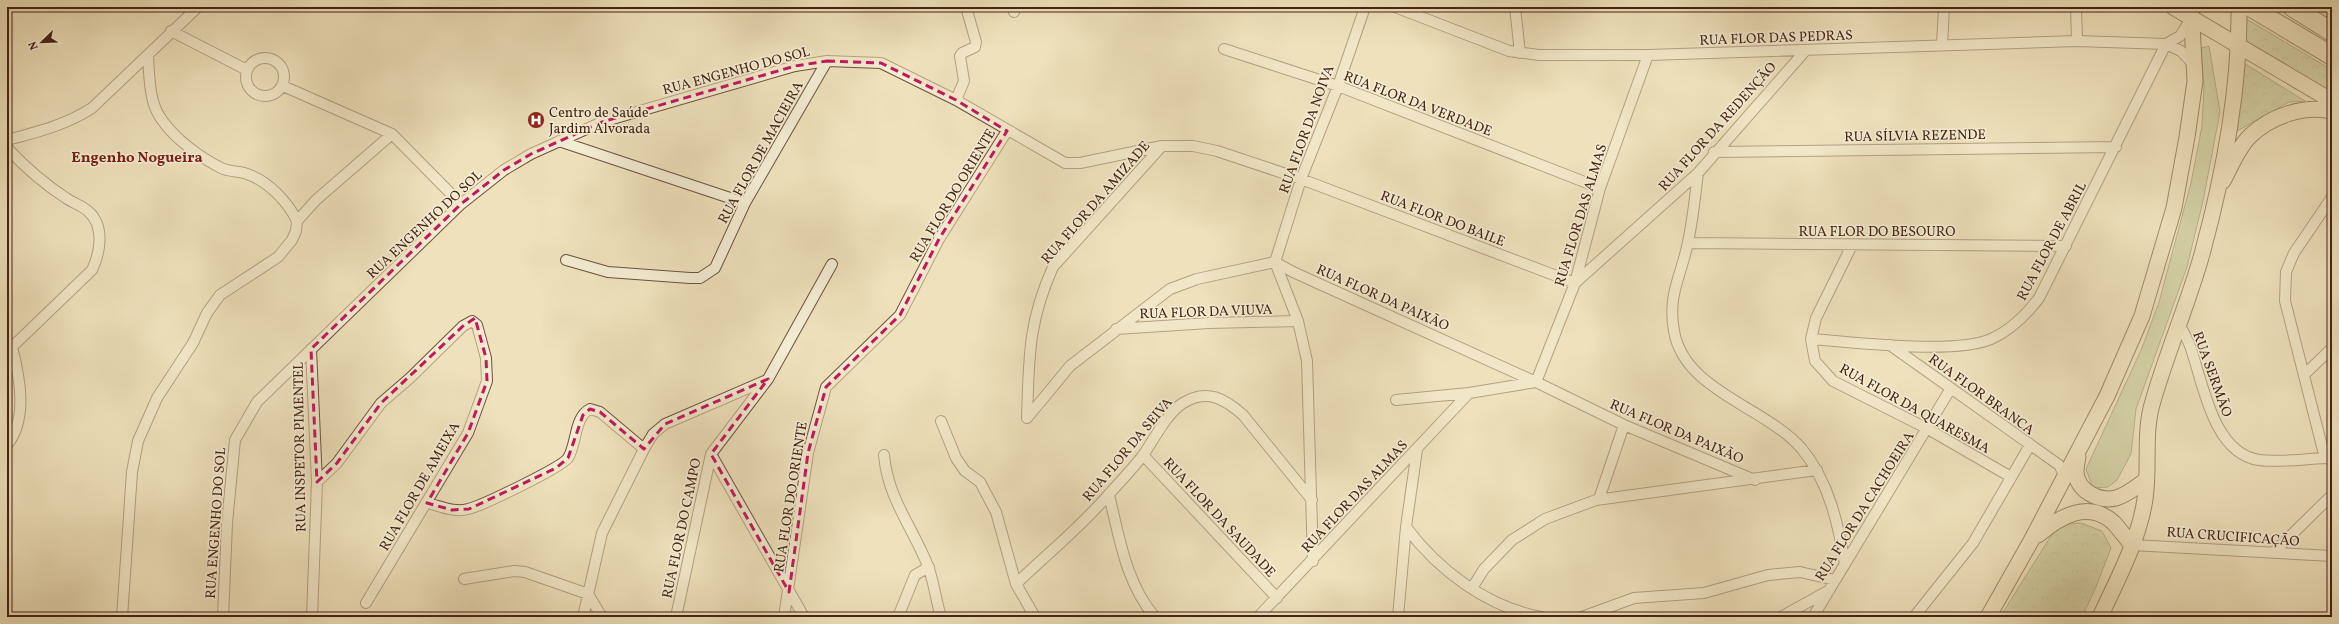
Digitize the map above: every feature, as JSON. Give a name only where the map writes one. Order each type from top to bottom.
[{"type":"highway","points":[[2292,7],[2332,32]]},
{"type":"highway","points":[[2254,10],[2332,56]]},
{"type":"main road","points":[[2173,7],[2191,12],[2240,45],[2332,101]]},
{"type":"main road","points":[[2100,617],[2132,545],[2145,499],[2148,430],[2152,403],[2202,254],[2218,190],[2240,45],[2239,7]]},
{"type":"main road","points":[[1988,617],[2031,541],[2065,468],[2079,450],[2107,396],[2142,316],[2160,261],[2174,208],[2186,145],[2195,67],[2191,12]]},
{"type":"main road","points":[[2218,190],[2240,149],[2250,137],[2263,126],[2276,118],[2301,111],[2314,109],[2332,111]]},
{"type":"main road","points":[[2079,450],[2076,473],[2079,482],[2090,495],[2107,499],[2115,498],[2129,493],[2146,480]]},
{"type":"main road","points":[[2031,541],[2061,517],[2072,513],[2089,512],[2105,517],[2113,523],[2132,545]]},
{"type":"street","points":[[7,140],[76,119],[92,108],[148,56],[171,31],[198,7]]},
{"type":"street","points":[[956,100],[964,81],[960,56],[976,45],[966,7]]},
{"type":"street","name":"RUA FLOR DA NOIVA","points":[[1275,262],[1301,179],[1338,86],[1364,7]]},
{"type":"street","name":"RUA FLOR DAS PEDRAS","points":[[1395,7],[1520,53],[1539,55],[1648,55],[2077,41],[2166,44],[2181,51],[2195,67]]},
{"type":"street","points":[[1516,7],[1520,53]]},
{"type":"street","points":[[1942,45],[1944,7]]},
{"type":"street","points":[[2076,7],[2077,41]]},
{"type":"street","points":[[2166,44],[2180,36],[2191,12]]},
{"type":"street","points":[[171,31],[247,70]]},
{"type":"street","name":"RUA FLOR DE ABRIL","points":[[1811,339],[1890,345],[1967,345],[1990,339],[2011,327],[2027,314],[2039,298],[2066,246],[2166,44]]},
{"type":"street","name":"RUA FLOR DA VERDADE","points":[[1224,49],[1338,86],[1600,188]]},
{"type":"street","name":"RUA FLOR DA REDENÇÃO","points":[[1576,283],[1698,173],[1714,152],[1806,50]]},
{"type":"street","name":"RUA FLOR DAS ALMAS","points":[[1536,382],[1576,283],[1600,188],[1648,55]]},
{"type":"street","points":[[122,617],[132,472],[138,441],[154,405],[200,332],[207,313],[220,295],[278,257],[292,240],[296,231],[297,221],[291,209],[267,185],[248,174],[222,168],[197,152],[168,127],[152,101],[148,56]]},
{"type":"street","points":[[268,58],[275,60],[284,72],[283,86],[274,95],[268,97],[255,94],[247,84],[247,70],[255,60],[268,58]]},
{"type":"street","name":"RUA ENGENHO DO SOL","points":[[223,617],[227,523],[235,440],[257,402],[461,204],[504,170],[559,141],[602,122],[795,66],[827,61],[881,63],[956,100],[1007,131],[1065,163],[1071,164],[1162,146],[1193,146],[1217,150],[1301,179]]},
{"type":"street","name":"RUA FLOR DE MACIEIRA","points":[[566,260],[608,272],[690,278],[706,275],[715,268],[746,202],[827,61]]},
{"type":"street","points":[[283,86],[392,134],[461,204]]},
{"type":"street","name":"RUA FLOR DO ORIENTE","points":[[784,617],[789,592],[808,453],[826,387],[900,315],[939,239],[1007,131]]},
{"type":"street","points":[[297,221],[316,200],[392,134]]},
{"type":"street","points":[[559,141],[746,202]]},
{"type":"street","name":"RUA FLOR DA AMIZADE","points":[[1116,329],[1070,366],[1027,418],[1029,346],[1032,327],[1045,285],[1053,267],[1162,146]]},
{"type":"street","name":"RUA SÍLVIA REZENDE","points":[[1714,152],[2116,147]]},
{"type":"street","points":[[7,148],[37,177],[89,212],[99,233],[98,258],[92,270],[10,349],[16,364],[20,408],[18,428],[7,445]]},
{"type":"street","points":[[1698,173],[1688,243],[1676,279],[1672,305],[1674,331],[1679,347],[1689,364],[1701,378],[1783,430],[1802,449],[1817,470],[1826,487],[1839,525],[1845,564]]},
{"type":"street","name":"RUA FLOR DO BAILE","points":[[1301,179],[1576,283]]},
{"type":"street","points":[[2328,458],[2285,301],[2286,272],[2294,253],[2330,202]]},
{"type":"street","name":"RUA FLOR DO BESOURO","points":[[1688,243],[2066,246]]},
{"type":"street","name":"RUA FLOR DA QUARESMA","points":[[1852,245],[1821,305],[1811,339],[1815,361],[1833,381],[1928,429],[2011,477]]},
{"type":"street","points":[[1116,329],[1160,295],[1183,282],[1275,262],[1298,321],[1307,361],[1313,561]]},
{"type":"street","name":"RUA FLOR DA PAIXÃO","points":[[1275,262],[1293,272],[1536,382],[1624,425],[1755,480]]},
{"type":"street","name":"RUA FLOR DO CAMPO","points":[[676,617],[711,454],[768,380],[832,264]]},
{"type":"street","name":"RUA FLOR DA VIUVA","points":[[1116,329],[1209,323],[1298,321]]},
{"type":"street","name":"RUA FLOR DE AMEIXA","points":[[317,482],[337,463],[381,403],[410,378],[463,326],[472,322],[477,325],[486,358],[487,381],[468,433],[366,603]]},
{"type":"street","name":"RUA SERMÃO","points":[[2179,324],[2189,345],[2211,415],[2225,438],[2242,454],[2258,460],[2328,458]]},
{"type":"street","name":"RUA FLOR BRANCA","points":[[1890,345],[2030,445],[2065,468]]},
{"type":"street","points":[[2305,374],[2332,348]]},
{"type":"street","name":"RUA INSPETOR PIMENTEL","points":[[311,349],[317,482],[312,617]]},
{"type":"street","points":[[583,617],[602,533],[653,434],[665,424],[768,380]]},
{"type":"street","points":[[1396,400],[1469,393],[1536,382]]},
{"type":"street","name":"RUA FLOR DA CACHOEIRA","points":[[1813,617],[1952,388]]},
{"type":"street","name":"RUA FLOR DAS ALMAS","points":[[1258,617],[1313,561],[1469,393]]},
{"type":"street","name":"RUA FLOR DA SEIVA","points":[[1016,584],[1109,495],[1143,455],[1175,410],[1182,403],[1202,397],[1213,396],[1223,398],[1243,415],[1312,500]]},
{"type":"street","points":[[427,503],[452,510],[469,509],[556,468],[568,458],[583,416],[590,409],[600,412],[644,449]]},
{"type":"street","points":[[942,421],[956,458],[965,471],[980,482],[996,512],[1016,584],[1035,617]]},
{"type":"street","points":[[1599,499],[1624,425]]},
{"type":"street","points":[[1914,617],[1973,543],[2030,445]]},
{"type":"street","points":[[1398,617],[1406,527],[1417,450]]},
{"type":"street","points":[[711,454],[804,617]]},
{"type":"street","points":[[884,455],[886,476],[893,496],[929,567],[941,617]]},
{"type":"street","name":"RUA FLOR DA SAUDADE","points":[[1143,455],[1277,598]]},
{"type":"street","points":[[1472,588],[1484,569],[1512,540],[1545,519],[1599,499],[1755,480],[1817,470]]},
{"type":"street","points":[[1109,495],[1124,555],[1142,598],[1155,617]]},
{"type":"street","points":[[2273,553],[2332,495]]},
{"type":"street","points":[[1406,527],[1435,561],[1472,588],[1505,605],[1541,617]]},
{"type":"street","name":"RUA CRUCIFICAÇÃO","points":[[2132,545],[2180,546],[2332,556]]},
{"type":"street","points":[[898,617],[915,575],[929,567]]},
{"type":"street","points":[[464,578],[514,571],[525,572],[588,594],[602,617]]},
{"type":"street","points":[[1582,617],[1634,598],[1704,593],[1774,574],[1800,572],[1835,580]]},
{"type":"street","points":[[1781,617],[1828,591]]},
{"type":"highlighted area","points":[[827,61],[881,63],[956,100],[1007,131],[939,239],[900,315],[826,387],[808,453],[789,592],[711,454],[768,379],[665,424],[644,449],[600,412],[590,409],[583,415],[568,458],[556,468],[469,509],[452,510],[427,503],[468,433],[487,381],[486,358],[475,318],[463,326],[381,403],[337,463],[317,482],[311,349],[461,204],[504,170],[531,154],[602,122],[795,66]]},
{"type":"green space","points":[[2308,7],[2332,7],[2332,22]]},
{"type":"green space","points":[[2238,14],[2332,70],[2332,95],[2243,41]]},
{"type":"green space","points":[[2209,46],[2220,112],[2203,201],[2187,267],[2136,409],[2131,454],[2117,480],[2108,487],[2093,488],[2086,469],[2142,348],[2159,302],[2191,183],[2202,126],[2204,87],[2201,48]]},
{"type":"green space","points":[[2245,64],[2305,101],[2289,102],[2237,131]]},
{"type":"green space","points":[[2081,523],[2102,531],[2111,548],[2096,587],[2082,617],[2000,617],[2056,528],[2068,524]]},
{"type":"place","name":"Centro de Saúde Jardim Alvorada","points":[[536,120]]},
{"type":"district","name":"Engenho Nogueira","points":[[137,157]]}]
